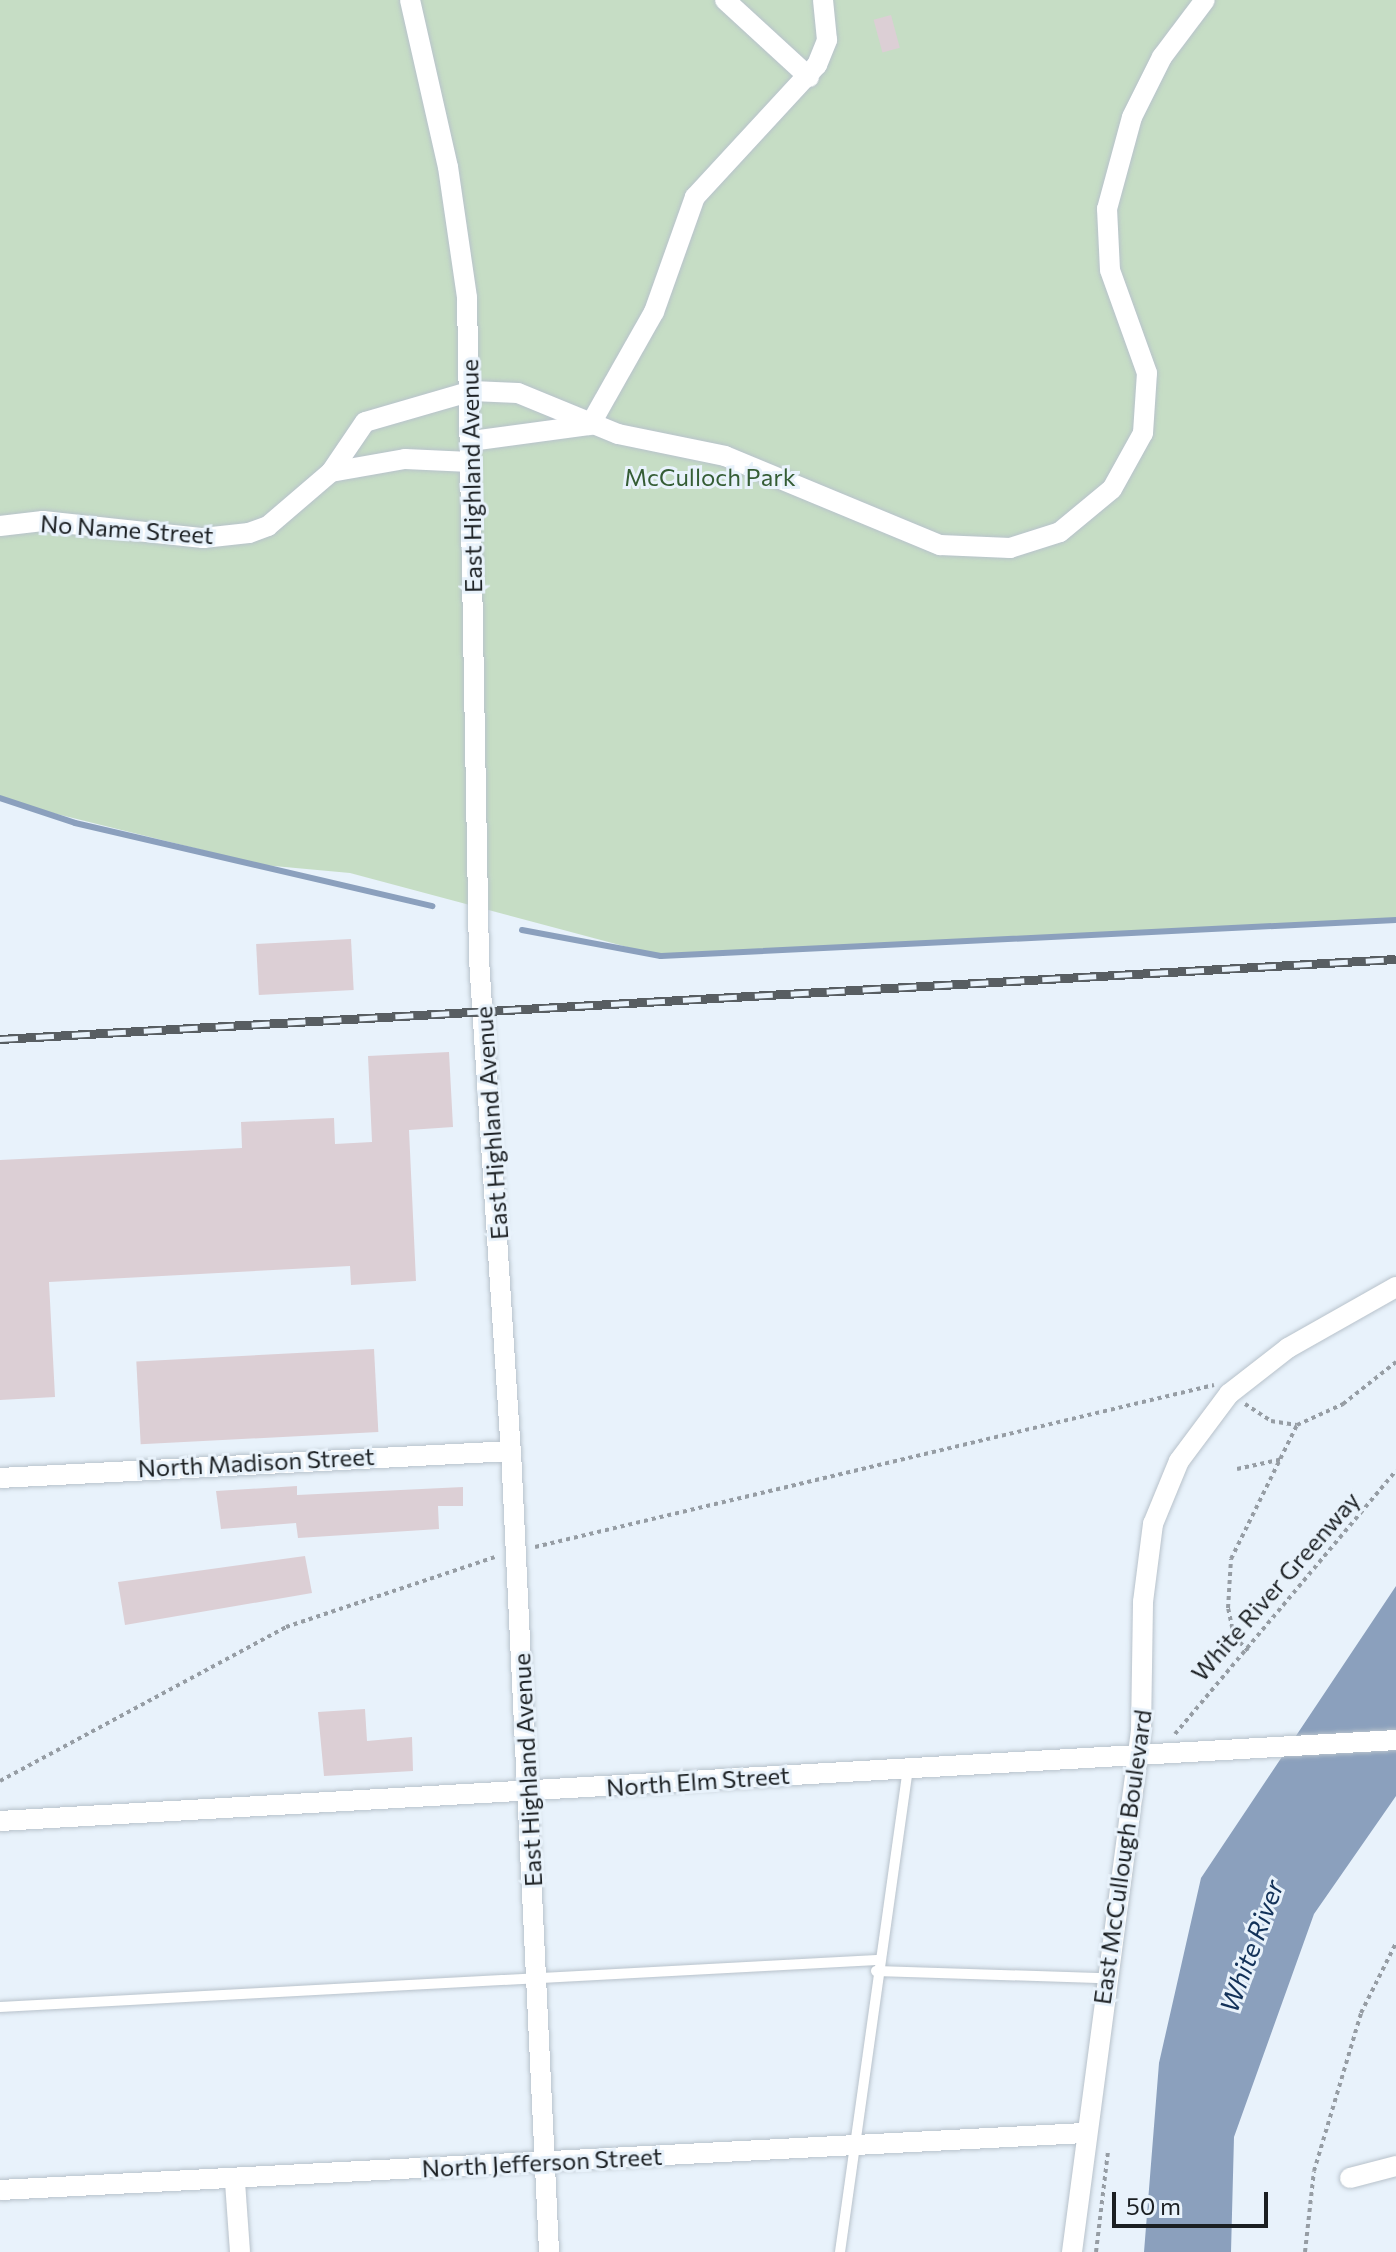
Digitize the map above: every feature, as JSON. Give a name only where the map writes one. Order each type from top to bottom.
[{"type":"street","name":"East Highland Avenue","points":[[410,0],[457,222],[472,391],[470,462],[479,959],[511,1451],[549,2252]]},
{"type":"street","points":[[725,0],[809,77]]},
{"type":"street","points":[[471,441],[590,425],[650,323],[695,197],[809,77],[827,40],[823,0]]},
{"type":"street","name":"No Name Street","points":[[0,526],[43,521],[203,538],[249,533],[268,526],[331,472],[365,422],[472,391],[518,393],[590,425],[737,460],[940,545],[1010,548],[1073,524],[1126,468],[1148,412],[1147,373],[1110,270],[1111,180],[1146,87],[1205,0]]},
{"type":"street","points":[[331,472],[405,459],[470,462]]},
{"type":"street","name":"East McCullough Boulevard","points":[[1072,2252],[1084,2133],[1138,1755],[1153,1524],[1179,1461],[1229,1394],[1288,1348],[1396,1287]]},
{"type":"street","name":"North Madison Street","points":[[0,1478],[511,1451]]},
{"type":"street","name":"North Elm Street","points":[[0,1821],[1396,1740]]},
{"type":"street","name":"North Jefferson Street","points":[[0,2190],[235,2182],[544,2161],[1084,2133]]},
{"type":"street","points":[[1350,2178],[1396,2166]]},
{"type":"street","points":[[235,2182],[240,2252]]},
{"type":"lane","points":[[840,2252],[877,1966],[908,1768]]},
{"type":"lane","points":[[0,2007],[538,1977],[877,1966],[1105,1978]]},
{"type":"path","points":[[0,1781],[286,1627],[516,1551],[1201,1384],[1229,1394],[1271,1421],[1297,1425],[1343,1404],[1396,1362]]},
{"type":"path","points":[[1248,1651],[1234,1636],[1229,1568],[1246,1516],[1283,1459],[1297,1425]]},
{"type":"path","points":[[1237,1469],[1283,1459]]},
{"type":"path","name":"White River Greenway","points":[[1180,1723],[1248,1651],[1396,1471]]},
{"type":"path","points":[[1305,2252],[1318,2157],[1361,2013],[1396,1943]]},
{"type":"green space","name":"McCulloch Park","points":[[0,0],[1396,0],[1396,921],[661,956],[350,873],[263,865],[0,800]]},
{"type":"water","name":"White River","points":[[1396,1586],[1396,1796],[1314,1914],[1234,2137],[1231,2252],[1144,2252],[1159,2063],[1201,1878]]},
{"type":"building","points":[[891,15],[900,48],[882,53],[874,20]]},
{"type":"building","points":[[351,939],[354,990],[259,995],[256,944]]},
{"type":"building","points":[[449,1052],[453,1127],[409,1130],[416,1281],[351,1285],[350,1266],[49,1282],[55,1397],[0,1400],[0,1160],[242,1148],[241,1122],[334,1118],[335,1144],[372,1142],[368,1056]]},
{"type":"building","points":[[374,1349],[378,1432],[141,1444],[136,1361]]},
{"type":"building","points":[[297,1486],[297,1495],[463,1487],[463,1506],[438,1506],[439,1529],[298,1538],[296,1523],[221,1529],[216,1491]]},
{"type":"building","points":[[305,1556],[312,1593],[125,1625],[118,1582]]},
{"type":"building","points":[[365,1709],[367,1741],[412,1737],[413,1771],[324,1776],[318,1712]]},
{"type":"waterway","points":[[0,798],[75,823],[432,906]]},
{"type":"waterway","points":[[522,930],[661,956],[1396,920]]},
{"type":"railway","points":[[0,1039],[1396,959]]}]
